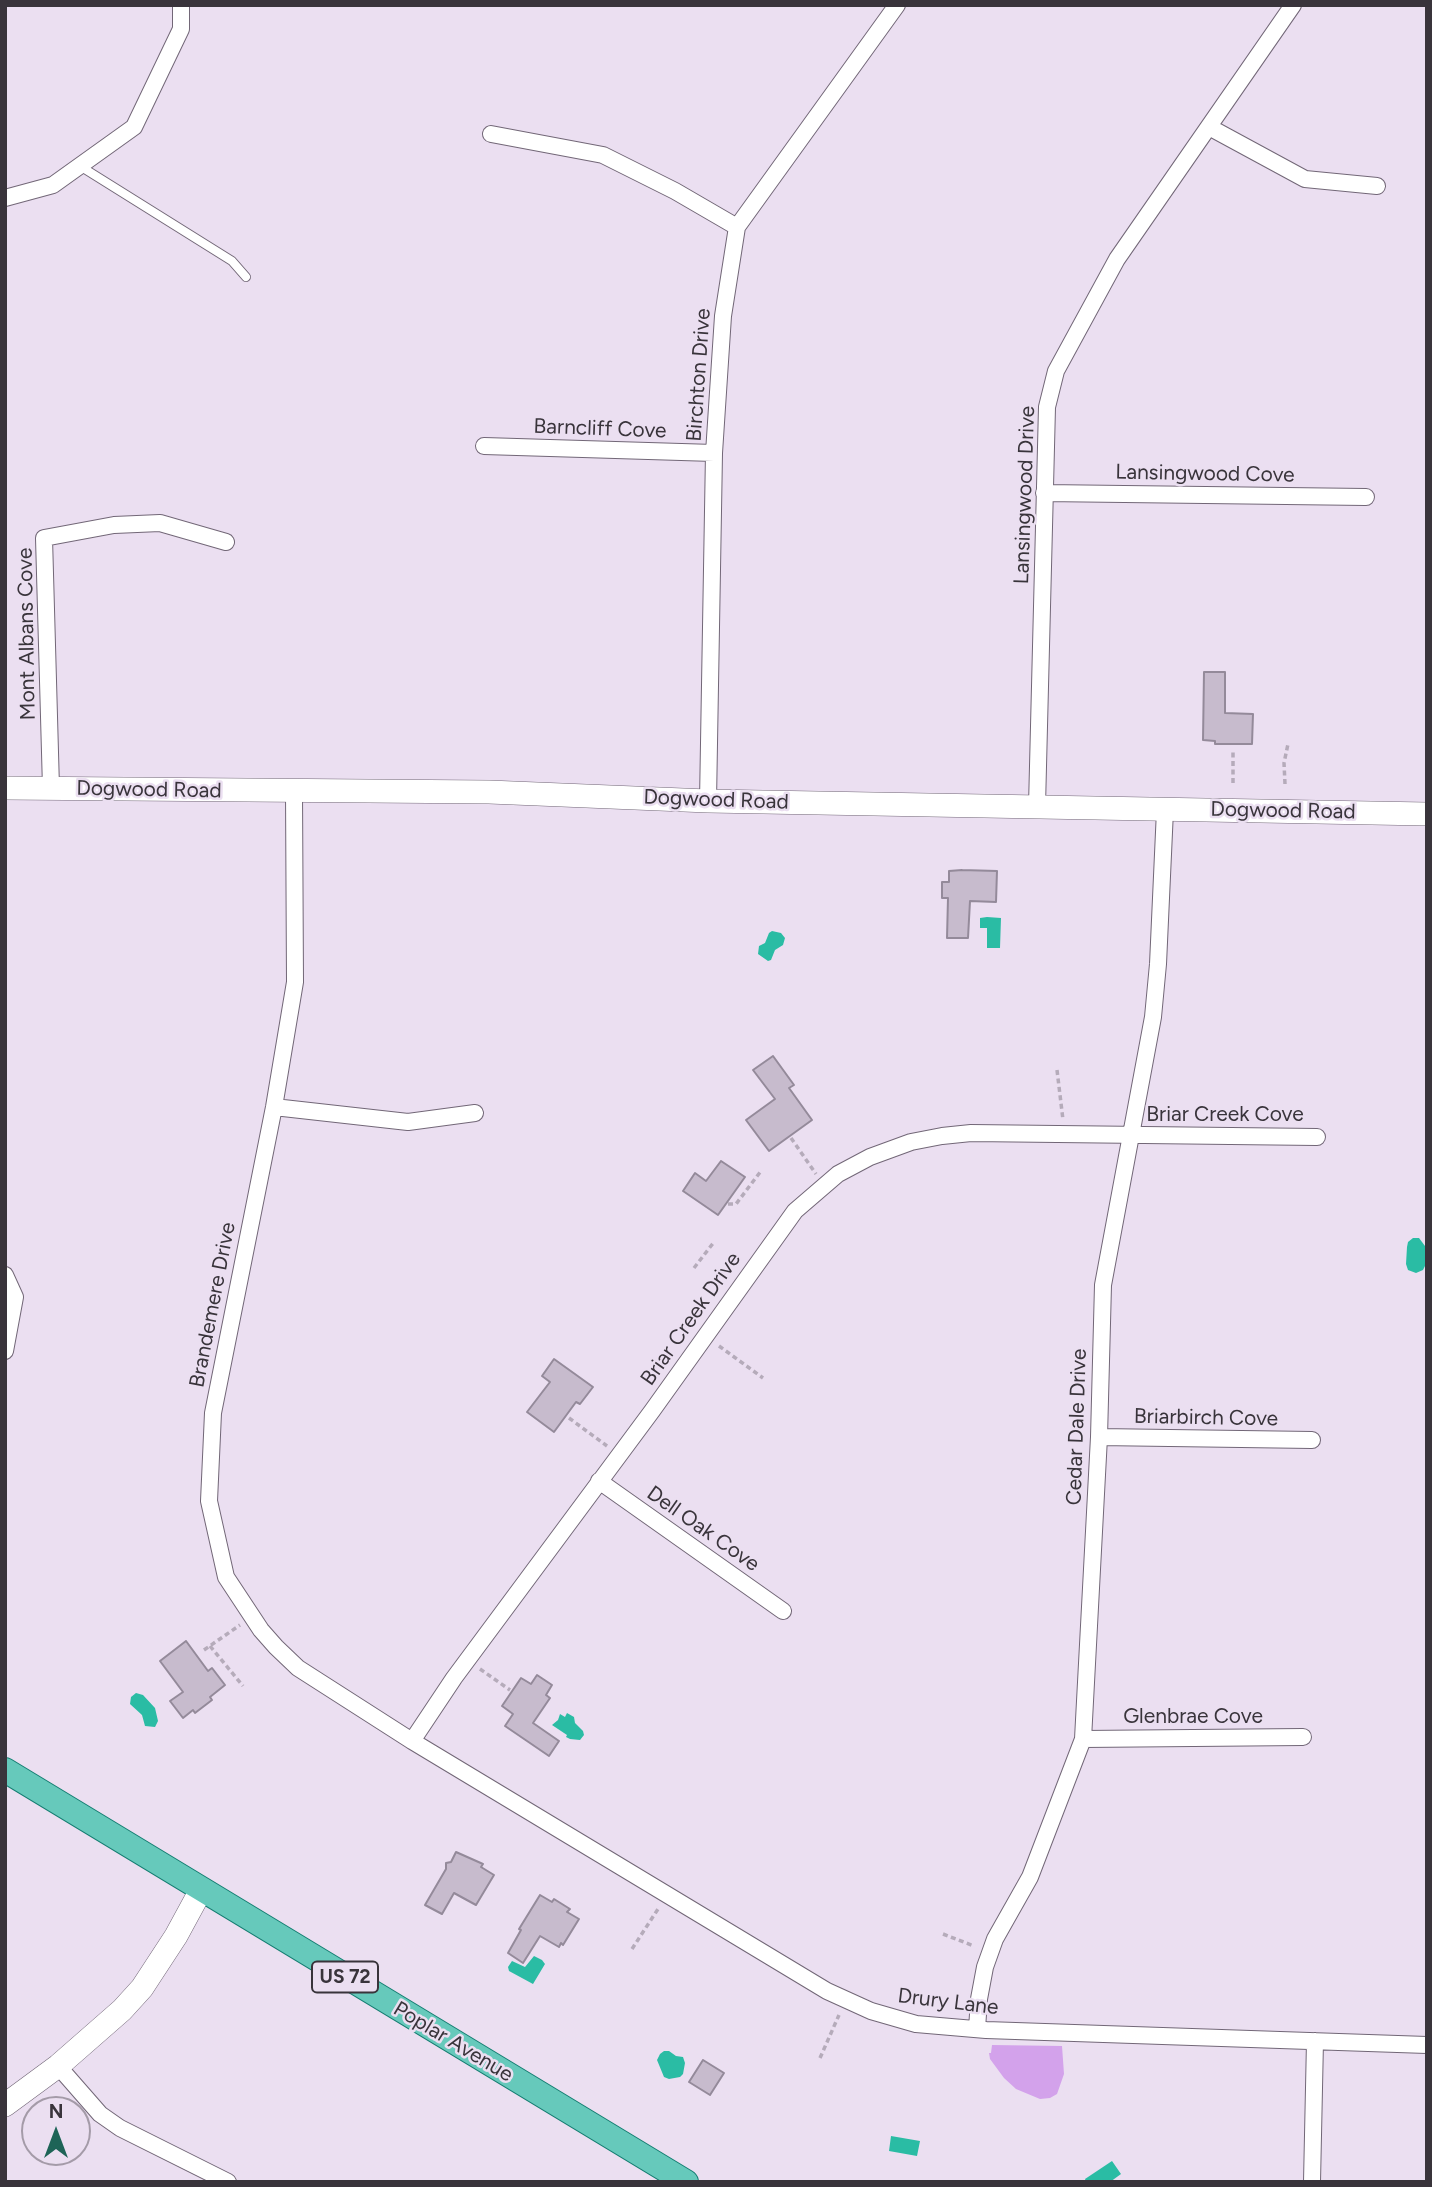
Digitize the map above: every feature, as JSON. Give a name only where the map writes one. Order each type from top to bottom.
[{"type":"main road","name":"Poplar Avenue","points":[[5,1770],[686,2182]]},
{"type":"street","points":[[5,198],[53,185],[134,127],[181,29],[181,5]]},
{"type":"street","name":"Birchton Drive","points":[[708,801],[714,453],[723,316],[737,227],[897,5]]},
{"type":"street","name":"Lansingwood Drive","points":[[1037,806],[1044,493],[1048,407],[1056,371],[1117,259],[1293,5]]},
{"type":"street","points":[[1209,127],[1304,179],[1377,186]]},
{"type":"street","points":[[491,134],[603,155],[675,191],[737,227]]},
{"type":"street","name":"Barncliff Cove","points":[[484,446],[714,453]]},
{"type":"street","name":"Lansingwood Cove","points":[[1044,493],[1366,497]]},
{"type":"street","name":"Mont Albans Cove","points":[[51,788],[44,538],[114,525],[160,523],[226,542]]},
{"type":"street","name":"Dogwood Road","points":[[5,788],[489,792],[708,801],[1427,814]]},
{"type":"street","name":"Brandemere Drive","points":[[294,792],[295,982],[274,1107],[213,1412],[209,1501],[226,1577],[261,1630],[298,1668],[412,1741]]},
{"type":"street","name":"Cedar Dale Drive","points":[[976,2029],[985,1966],[995,1939],[1030,1877],[1083,1739],[1099,1437],[1103,1284],[1153,1017],[1165,810]]},
{"type":"street","points":[[274,1107],[408,1122],[475,1113]]},
{"type":"street","name":"Briar Creek Drive","points":[[412,1741],[454,1678],[652,1411],[794,1211],[838,1174],[870,1157],[942,1136],[971,1133],[1132,1135]]},
{"type":"street","name":"Briar Creek Cove","points":[[1132,1135],[1317,1137]]},
{"type":"street","points":[[5,1275],[15,1297],[7,1321],[5,1351]]},
{"type":"street","name":"Briarbirch Cove","points":[[1099,1437],[1312,1440]]},
{"type":"street","name":"Dell Oak Cove","points":[[599,1481],[783,1611]]},
{"type":"street","name":"Glenbrae Cove","points":[[1083,1739],[1303,1737]]},
{"type":"street","name":"Drury Lane","points":[[412,1741],[827,1991],[848,2002],[899,2020],[938,2027],[976,2029],[1427,2045]]},
{"type":"street","points":[[5,2105],[58,2066],[122,2010],[142,1988],[176,1936],[201,1890]]},
{"type":"street","points":[[1312,2182],[1315,2041]]},
{"type":"street","points":[[58,2066],[100,2113],[120,2127],[228,2182]]},
{"type":"lane","points":[[80,166],[232,261],[246,277]]},
{"type":"path","points":[[1285,784],[1284,763],[1288,744]]},
{"type":"path","points":[[1233,750],[1233,783]]},
{"type":"path","points":[[1057,1070],[1063,1121]]},
{"type":"path","points":[[791,1138],[817,1175]]},
{"type":"path","points":[[728,1204],[736,1203],[761,1171]]},
{"type":"path","points":[[694,1268],[714,1242]]},
{"type":"path","points":[[715,1343],[763,1378]]},
{"type":"path","points":[[569,1418],[607,1446]]},
{"type":"path","points":[[204,1650],[242,1624]]},
{"type":"path","points":[[210,1646],[243,1686]]},
{"type":"path","points":[[478,1668],[510,1690]]},
{"type":"path","points":[[632,1949],[659,1907]]},
{"type":"path","points":[[943,1934],[977,1947]]},
{"type":"path","points":[[820,2058],[839,2013]]},
{"type":"shaded area","points":[[980,918],[1001,918],[1000,948],[987,948],[987,928],[980,928]]},
{"type":"shaded area","points":[[772,931],[781,933],[785,938],[783,945],[775,950],[768,961],[758,954],[759,946],[765,943]]},
{"type":"shaded area","points":[[1419,1238],[1425,1246],[1425,1266],[1416,1273],[1408,1270],[1406,1264],[1408,1242]]},
{"type":"shaded area","points":[[136,1693],[143,1695],[155,1708],[158,1721],[155,1727],[145,1726],[142,1715],[130,1704],[131,1697]]},
{"type":"shaded area","points":[[567,1713],[574,1717],[575,1723],[583,1731],[584,1735],[580,1740],[566,1737],[567,1735],[552,1725],[560,1714],[565,1717]]},
{"type":"shaded area","points":[[534,1956],[545,1964],[533,1984],[509,1971],[508,1967],[512,1961],[525,1967]]},
{"type":"shaded area","points":[[992,2045],[1062,2046],[1064,2074],[1057,2094],[1040,2099],[1016,2089],[990,2059]]},
{"type":"shaded area","points":[[664,2051],[683,2057],[685,2063],[680,2077],[664,2077],[657,2060]]},
{"type":"shaded area","points":[[891,2136],[920,2141],[917,2156],[889,2151]]},
{"type":"shaded area","points":[[1112,2161],[1121,2174],[1110,2182],[1086,2182],[1085,2179]]},
{"type":"building","points":[[1204,672],[1225,672],[1225,713],[1253,714],[1252,744],[1215,744],[1215,741],[1203,740]]},
{"type":"building","points":[[949,871],[997,871],[996,902],[970,901],[968,938],[947,938],[948,898],[942,898],[942,882],[949,882]]},
{"type":"building","points":[[773,1056],[794,1085],[789,1088],[812,1120],[769,1151],[746,1120],[775,1099],[753,1070]]},
{"type":"building","points":[[721,1161],[745,1177],[718,1215],[683,1191],[695,1173],[706,1181]]},
{"type":"building","points":[[554,1359],[593,1387],[580,1404],[576,1402],[554,1432],[527,1412],[550,1382],[542,1376]]},
{"type":"building","points":[[186,1641],[208,1671],[212,1668],[225,1685],[210,1697],[212,1700],[183,1718],[170,1701],[183,1692],[160,1661]]},
{"type":"building","points":[[537,1675],[552,1685],[546,1695],[550,1698],[533,1723],[559,1741],[549,1756],[505,1726],[513,1714],[502,1706],[521,1678],[531,1684]]},
{"type":"building","points":[[456,1852],[483,1864],[481,1867],[494,1875],[476,1905],[454,1893],[442,1914],[425,1905],[446,1869],[446,1863],[451,1862]]},
{"type":"building","points":[[540,1895],[552,1902],[554,1899],[570,1909],[567,1912],[579,1919],[559,1947],[540,1936],[523,1963],[508,1953]]},
{"type":"building","points":[[703,2060],[724,2073],[710,2095],[689,2082]]}]
